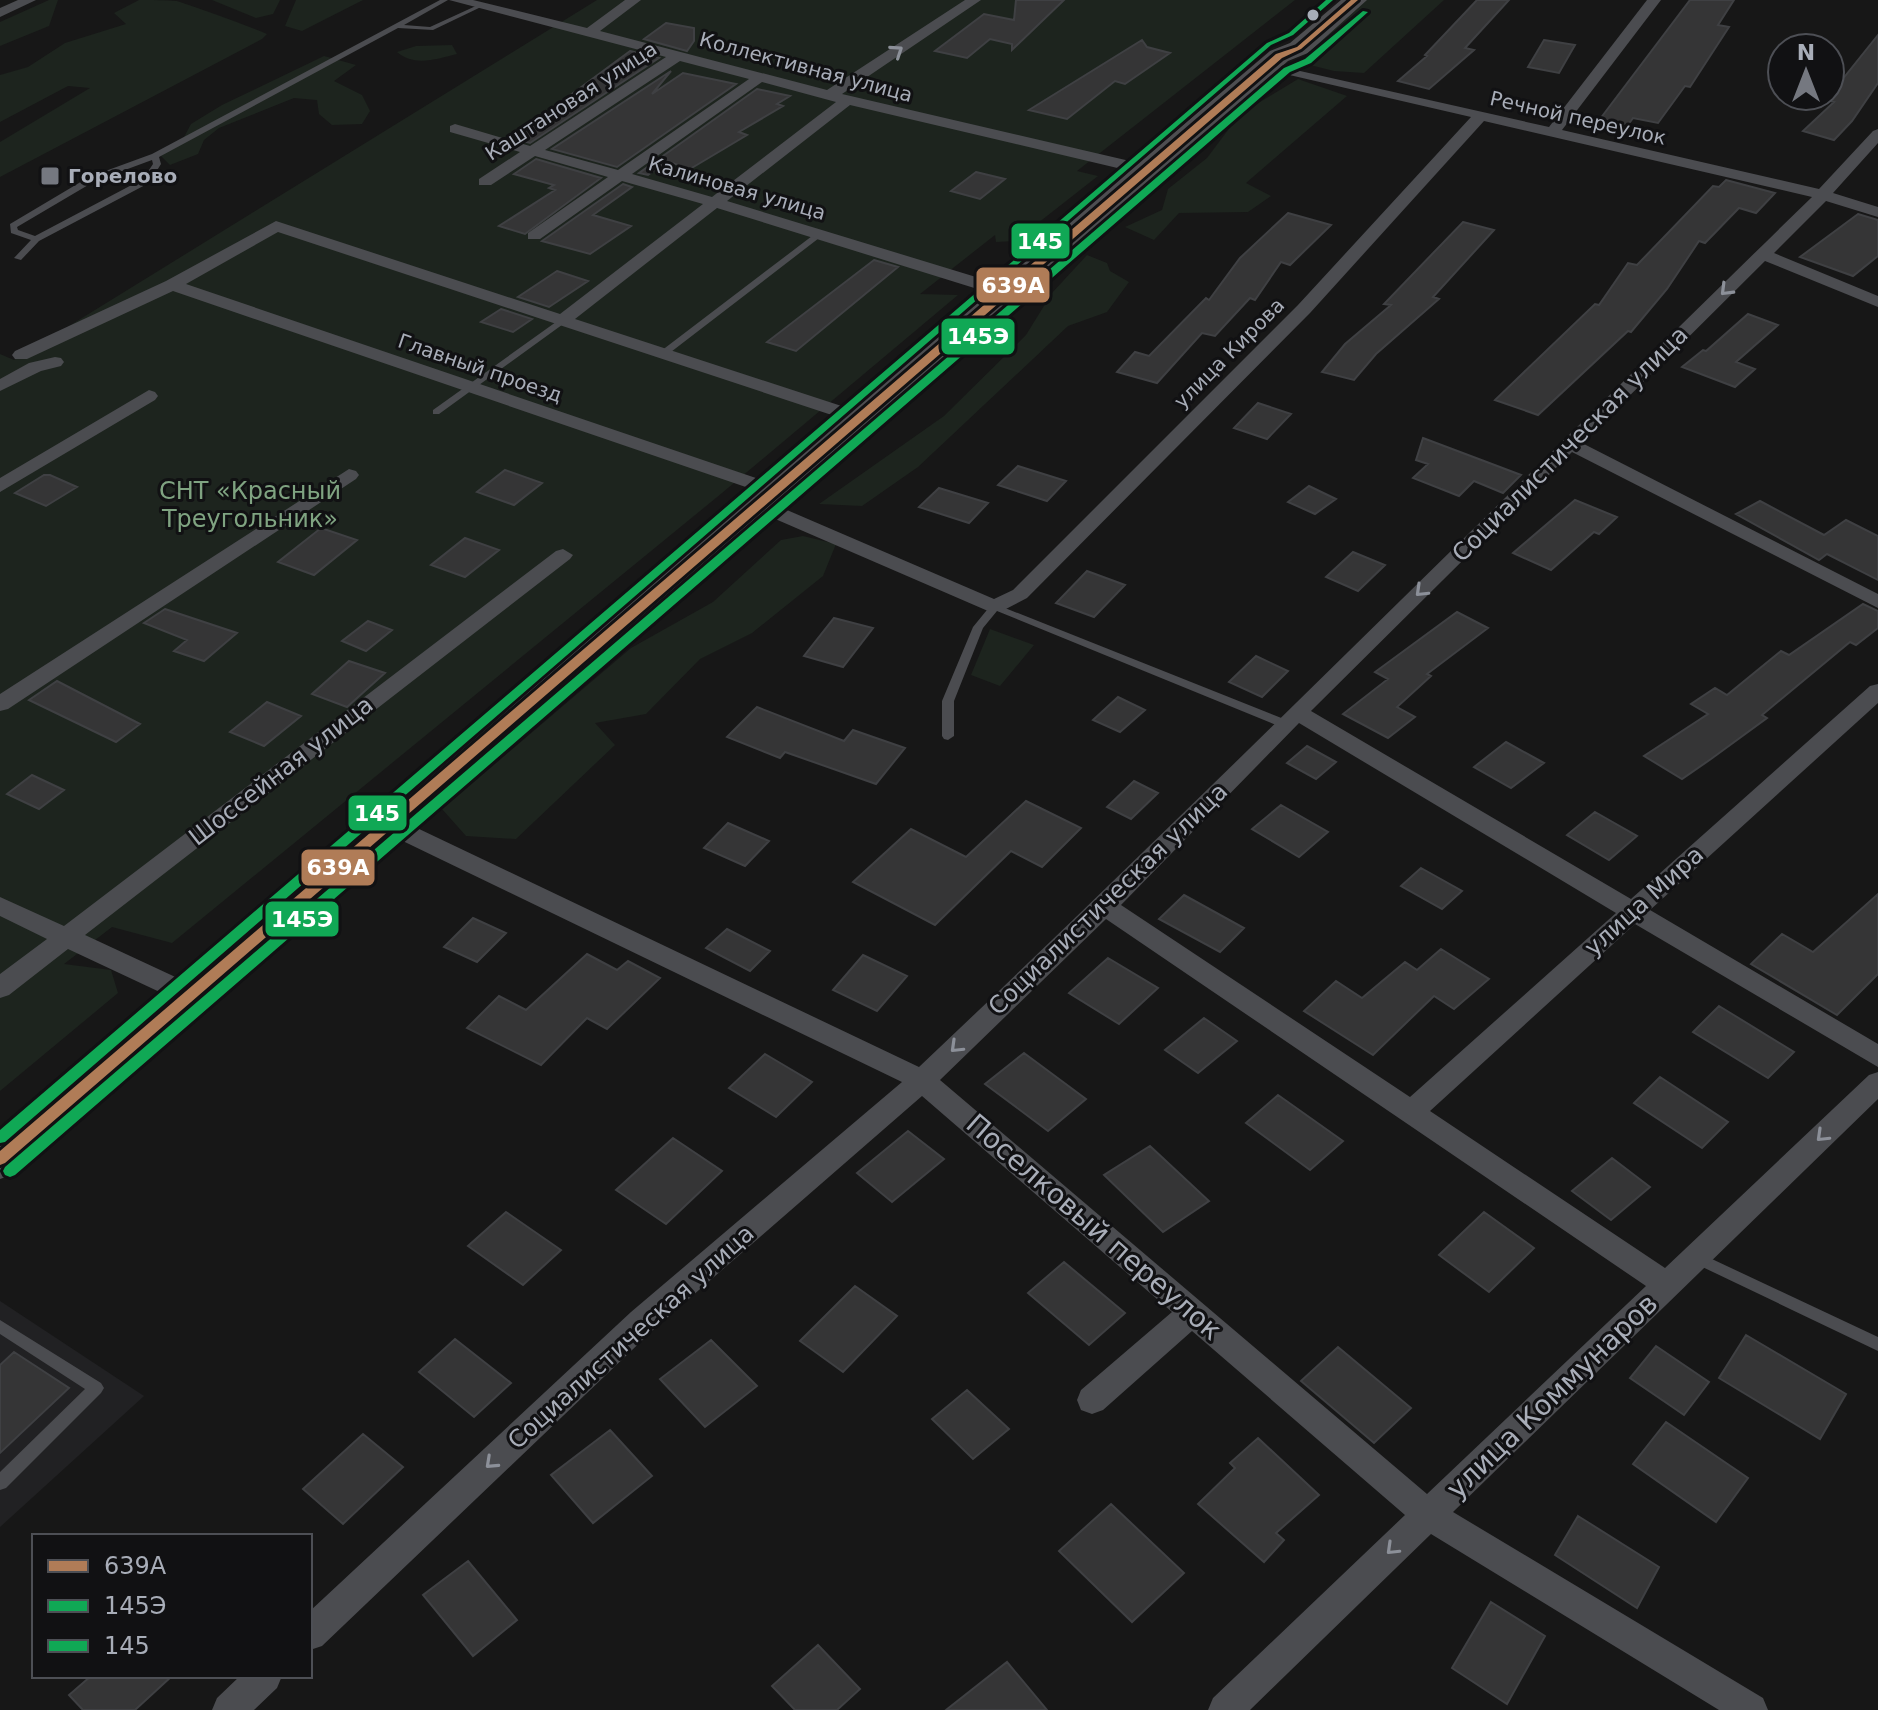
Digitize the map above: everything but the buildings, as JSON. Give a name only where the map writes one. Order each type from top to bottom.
[{"type":"highway","points":[[1274,61],[1280,45],[1332,0]]},
{"type":"highway","points":[[0,1159],[1274,61],[1299,48],[1355,0]]},
{"type":"street","points":[[0,13],[29,0]]},
{"type":"street","name":"Коллективная улица","points":[[456,0],[592,31],[1052,152],[1147,170]]},
{"type":"street","points":[[592,31],[634,0]]},
{"type":"street","points":[[832,94],[974,0]]},
{"type":"street","points":[[1553,132],[1654,0]]},
{"type":"street","name":"Каштановая улица","points":[[485,182],[680,54]]},
{"type":"street","name":"Речной переулок","points":[[1274,61],[1481,115],[1823,195],[1878,212]]},
{"type":"street","points":[[534,236],[621,178],[762,76]]},
{"type":"street","points":[[563,320],[849,99]]},
{"type":"street","name":"улица Кирова","points":[[995,607],[1020,594],[1304,309],[1481,115]]},
{"type":"street","name":"Калиновая улица","points":[[455,129],[713,202],[1006,292]]},
{"type":"street","name":"Социалистическая улица","points":[[312,1632],[642,1321],[922,1080],[1143,869],[1291,718],[1823,195],[1878,134]]},
{"type":"street","points":[[21,355],[172,285],[276,226],[859,418]]},
{"type":"street","points":[[1763,254],[1878,302]]},
{"type":"street","name":"Главный проезд","points":[[172,285],[470,389],[767,498],[995,607]]},
{"type":"street","points":[[0,386],[35,367],[55,362]]},
{"type":"street","points":[[0,486],[149,396]]},
{"type":"street","points":[[1570,444],[1878,602]]},
{"type":"street","points":[[0,704],[349,475]]},
{"type":"street","name":"Шоссейная улица","points":[[0,988],[563,555]]},
{"type":"street","name":"улица Мира","points":[[1411,1112],[1878,691]]},
{"type":"street","points":[[1291,718],[1633,912],[1878,1057]]},
{"type":"street","name":"Поселковый переулок","points":[[388,824],[922,1080],[1428,1515],[1751,1710]]},
{"type":"street","points":[[1103,905],[1668,1285]]},
{"type":"street","points":[[0,906],[190,995]]},
{"type":"street","name":"улица Коммунаров","points":[[1225,1710],[1878,1082]]},
{"type":"street","points":[[1092,1400],[1193,1312]]},
{"type":"street","points":[[229,1710],[263,1678]]},
{"type":"lane","points":[[36,239],[14,231],[13,226],[92,179],[155,156],[445,0]]},
{"type":"lane","points":[[396,26],[431,29],[480,6]]},
{"type":"lane","points":[[18,258],[36,239],[146,181],[157,164],[155,156]]},
{"type":"lane","points":[[664,353],[819,235]]},
{"type":"lane","points":[[436,412],[563,320]]},
{"type":"lane","points":[[948,736],[948,701],[978,627],[995,607],[1291,718]]},
{"type":"lane","points":[[1697,1258],[1878,1344]]},
{"type":"lane","points":[[0,1326],[96,1388],[0,1483]]},
{"type":"shaded area","points":[[0,1301],[144,1396],[0,1527]]},
{"type":"green space","points":[[49,0],[58,0],[49,26],[0,46],[0,22]]},
{"type":"green space","points":[[139,0],[177,1],[267,34],[0,177],[0,142],[90,88],[68,86],[0,122],[0,75],[28,67],[65,43],[126,24],[114,13]]},
{"type":"green space","points":[[212,0],[280,0],[273,14],[256,18]]},
{"type":"green space","points":[[296,0],[363,0],[302,31],[285,26]]},
{"type":"green space","name":"СНТ «Красный Треугольник»","points":[[597,0],[1295,0],[1077,171],[1098,176],[1015,241],[996,242],[995,235],[920,294],[958,295],[722,493],[172,943],[112,927],[64,964],[111,970],[118,993],[0,1091],[0,354],[14,360]]},
{"type":"green space","points":[[1366,0],[1444,0],[1364,73],[1334,71],[1310,65],[1305,53]]},
{"type":"green space","points":[[452,45],[457,54],[434,60],[418,61],[397,52],[416,46]]},
{"type":"green space","points":[[324,56],[356,65],[334,81],[362,95],[370,111],[362,124],[332,125],[319,114],[317,100],[294,98],[219,128],[204,140],[198,154],[170,165],[161,156],[183,139],[191,124],[222,105]]},
{"type":"green space","points":[[1298,79],[1347,96],[1246,183],[1271,196],[1248,212],[1179,213],[1154,240],[1125,227],[1162,210],[1168,189],[1207,158],[1240,114]]},
{"type":"green space","points":[[1087,255],[1107,263],[1110,271],[1129,282],[1107,312],[1068,326],[918,467],[862,506],[819,504],[944,416],[1026,335],[1052,293]]},
{"type":"green space","points":[[803,536],[836,544],[823,576],[752,633],[700,659],[646,714],[595,723],[615,745],[516,839],[466,836],[442,809],[631,648],[713,602],[781,540]]},
{"type":"green space","points":[[990,629],[1034,645],[1000,686],[971,675]]},
{"type":"transit line","name":"145","points":[[0,1138],[1269,44],[1291,34],[1330,0]]},
{"type":"transit line","name":"639А","points":[[0,1159],[1279,56],[1299,48],[1355,0]]},
{"type":"transit line","name":"145Э","points":[[10,1171],[1287,70],[1308,61],[1365,12]]},
{"type":"place","name":"Горелово","points":[[50,176]]}]
